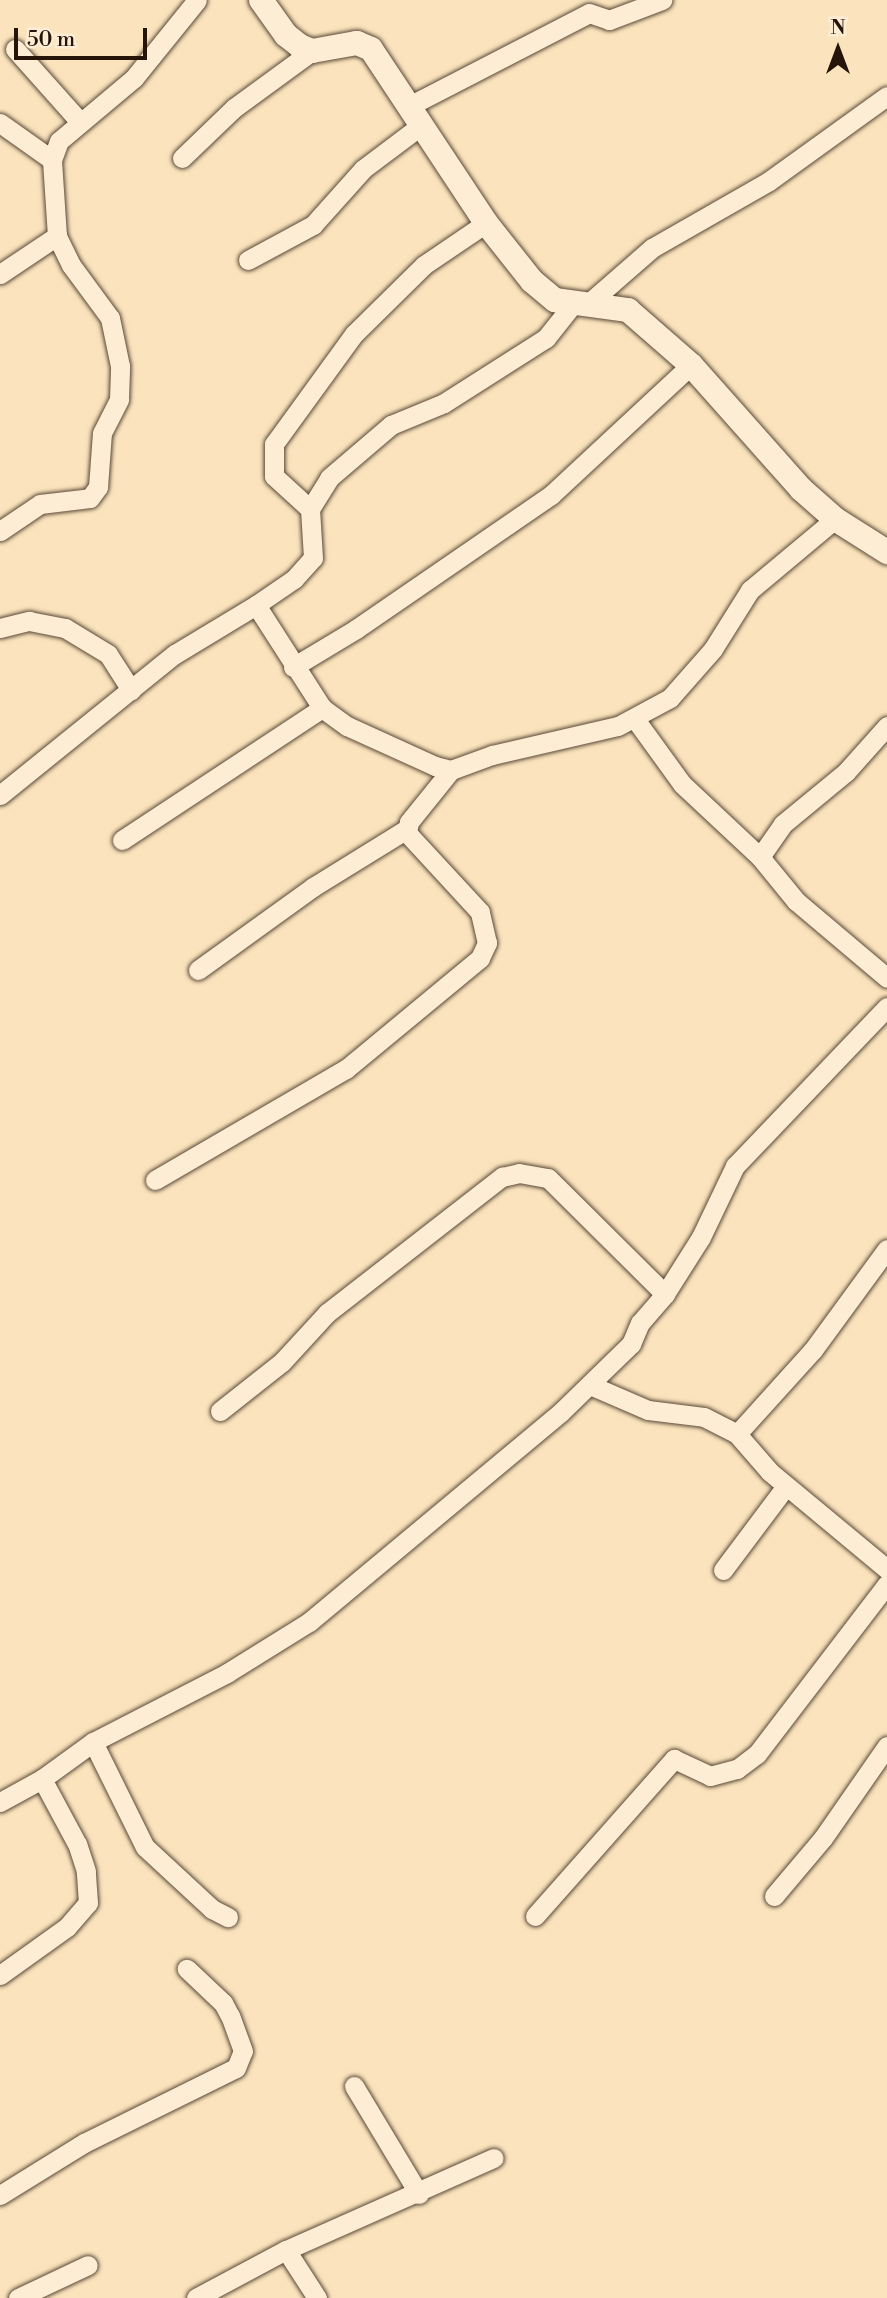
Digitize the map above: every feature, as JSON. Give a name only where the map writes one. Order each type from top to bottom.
[{"type":"street","points":[[0,531],[40,504],[90,498],[98,487],[102,433],[119,399],[120,366],[110,318],[71,265],[57,236],[52,160],[59,141],[134,78],[197,0]]},
{"type":"street","points":[[261,0],[286,35],[312,51]]},
{"type":"street","points":[[247,261],[313,225],[416,114],[589,13],[609,20],[662,0]]},
{"type":"street","points":[[181,158],[256,90],[312,51],[337,43],[357,43],[371,49],[486,223],[531,281],[555,300],[628,310],[691,365],[732,416],[835,519],[887,552]]},
{"type":"street","points":[[15,50],[80,122]]},
{"type":"street","points":[[0,794],[205,633],[256,605],[294,579],[313,558],[310,509],[329,478],[385,429],[444,403],[536,344],[652,247],[769,181],[887,96]]},
{"type":"street","points":[[0,123],[52,160]]},
{"type":"street","points":[[310,509],[274,476],[274,444],[354,334],[424,265],[486,223]]},
{"type":"street","points":[[0,274],[57,236]]},
{"type":"street","points":[[293,667],[356,629],[551,495],[691,365]]},
{"type":"street","points":[[198,970],[313,887],[407,829],[451,770],[635,719],[670,698],[697,670],[750,590],[835,519]]},
{"type":"street","points":[[256,605],[293,667],[322,708],[347,726],[451,770]]},
{"type":"street","points":[[0,628],[29,621],[74,632],[108,654],[131,690]]},
{"type":"street","points":[[122,839],[322,708]]},
{"type":"street","points":[[635,719],[682,784],[760,857],[796,901],[887,978]]},
{"type":"street","points":[[760,857],[783,824],[846,772],[887,726]]},
{"type":"street","points":[[155,1180],[334,1077],[480,958],[487,943],[480,912],[456,881],[411,842],[407,829]]},
{"type":"street","points":[[0,1802],[42,1779],[93,1742],[227,1673],[330,1607],[590,1385],[631,1345],[640,1323],[665,1294],[701,1237],[735,1167],[887,1007]]},
{"type":"street","points":[[220,1411],[282,1362],[327,1312],[502,1177],[519,1173],[548,1178],[665,1294]]},
{"type":"street","points":[[737,1434],[813,1350],[887,1249]]},
{"type":"street","points":[[590,1385],[648,1410],[704,1417],[737,1434],[786,1486],[887,1569]]},
{"type":"street","points":[[723,1570],[786,1486]]},
{"type":"street","points":[[535,1916],[674,1759],[710,1776],[737,1769],[757,1754],[887,1584]]},
{"type":"street","points":[[93,1742],[145,1847],[212,1909],[229,1917]]},
{"type":"street","points":[[774,1896],[823,1838],[887,1746]]},
{"type":"street","points":[[0,1976],[67,1927],[88,1903],[86,1871],[77,1844],[42,1779]]},
{"type":"street","points":[[0,2194],[84,2143],[236,2068],[243,2051],[230,2016],[223,2003],[187,1969]]},
{"type":"street","points":[[354,2086],[419,2194]]},
{"type":"street","points":[[196,2298],[286,2250],[419,2194],[494,2158]]},
{"type":"street","points":[[286,2250],[317,2298]]},
{"type":"street","points":[[18,2298],[88,2265]]}]
